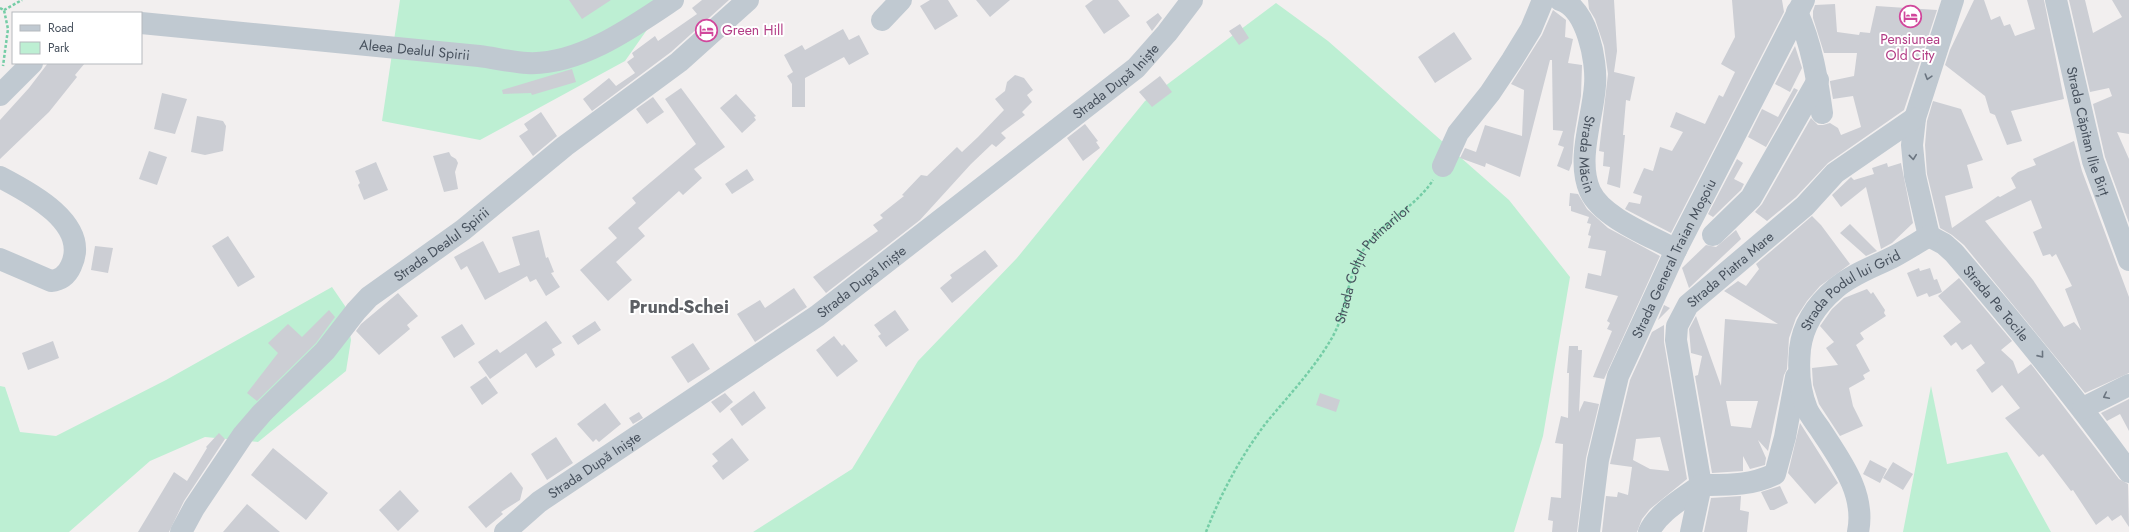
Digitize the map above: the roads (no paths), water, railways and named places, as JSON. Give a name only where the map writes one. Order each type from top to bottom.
[{"type":"street","name":"Aleea Dealul Spirii","points":[[142,23],[479,56],[529,63],[563,59],[597,46],[673,0]]},
{"type":"street","name":"Strada Dealul Spirii","points":[[181,532],[194,508],[242,435],[262,413],[325,352],[356,311],[369,297],[463,230],[564,146],[679,62],[748,0]]},
{"type":"street","points":[[882,20],[901,0]]},
{"type":"street","name":"Strada După Iniște","points":[[505,532],[540,502],[817,316],[1136,68],[1167,33],[1192,0]]},
{"type":"street","points":[[1443,166],[1458,133],[1490,93],[1531,29],[1543,0]]},
{"type":"street","name":"Strada Măcin","points":[[1560,0],[1576,11],[1584,25],[1593,63],[1595,84],[1585,155],[1585,175],[1590,191],[1600,206],[1613,217],[1676,250]]},
{"type":"street","points":[[1929,236],[1915,176],[1912,145],[1915,118],[1953,0]]},
{"type":"street","name":"Strada Căpitan Ilie Birț","points":[[2056,0],[2093,161],[2129,260]]},
{"type":"street","points":[[1801,6],[1805,29],[1818,80],[1822,113]]},
{"type":"street","name":"Strada General Traian Moșoiu","points":[[1589,532],[1598,460],[1618,376],[1676,250],[1801,6]]},
{"type":"street","points":[[0,95],[31,64]]},
{"type":"street","points":[[1713,235],[1751,198],[1818,80]]},
{"type":"street","name":"Strada Piatra Mare","points":[[1691,532],[1701,485],[1676,340],[1677,326],[1682,315],[1697,296],[1805,206],[1835,173],[1915,118]]},
{"type":"street","points":[[0,177],[46,203],[58,215],[68,229],[74,245],[75,258],[60,280],[51,281],[0,259]]},
{"type":"street","name":"Strada Podul lui Grid","points":[[1701,485],[1733,486],[1752,483],[1775,474],[1785,437],[1799,363],[1801,344],[1807,323],[1819,304],[1852,276],[1894,256],[1929,236]]},
{"type":"street","name":"Strada Pe Tocile","points":[[1929,236],[1944,244],[1954,253],[2016,324],[2083,408],[2129,472]]},
{"type":"street","name":"Strada Podul lui Grid","points":[[1799,363],[1800,386],[1808,410],[1849,474],[1856,491],[1859,508],[1858,532]]},
{"type":"street","points":[[2083,408],[2129,385]]},
{"type":"street","points":[[1649,532],[1652,524],[1701,485]]},
{"type":"place","name":"Pensiunea Old City","points":[[1910,17]]},
{"type":"place","name":"Green Hill","points":[[706,30]]},
{"type":"district","name":"Prund-Schei","points":[[679,307]]}]
